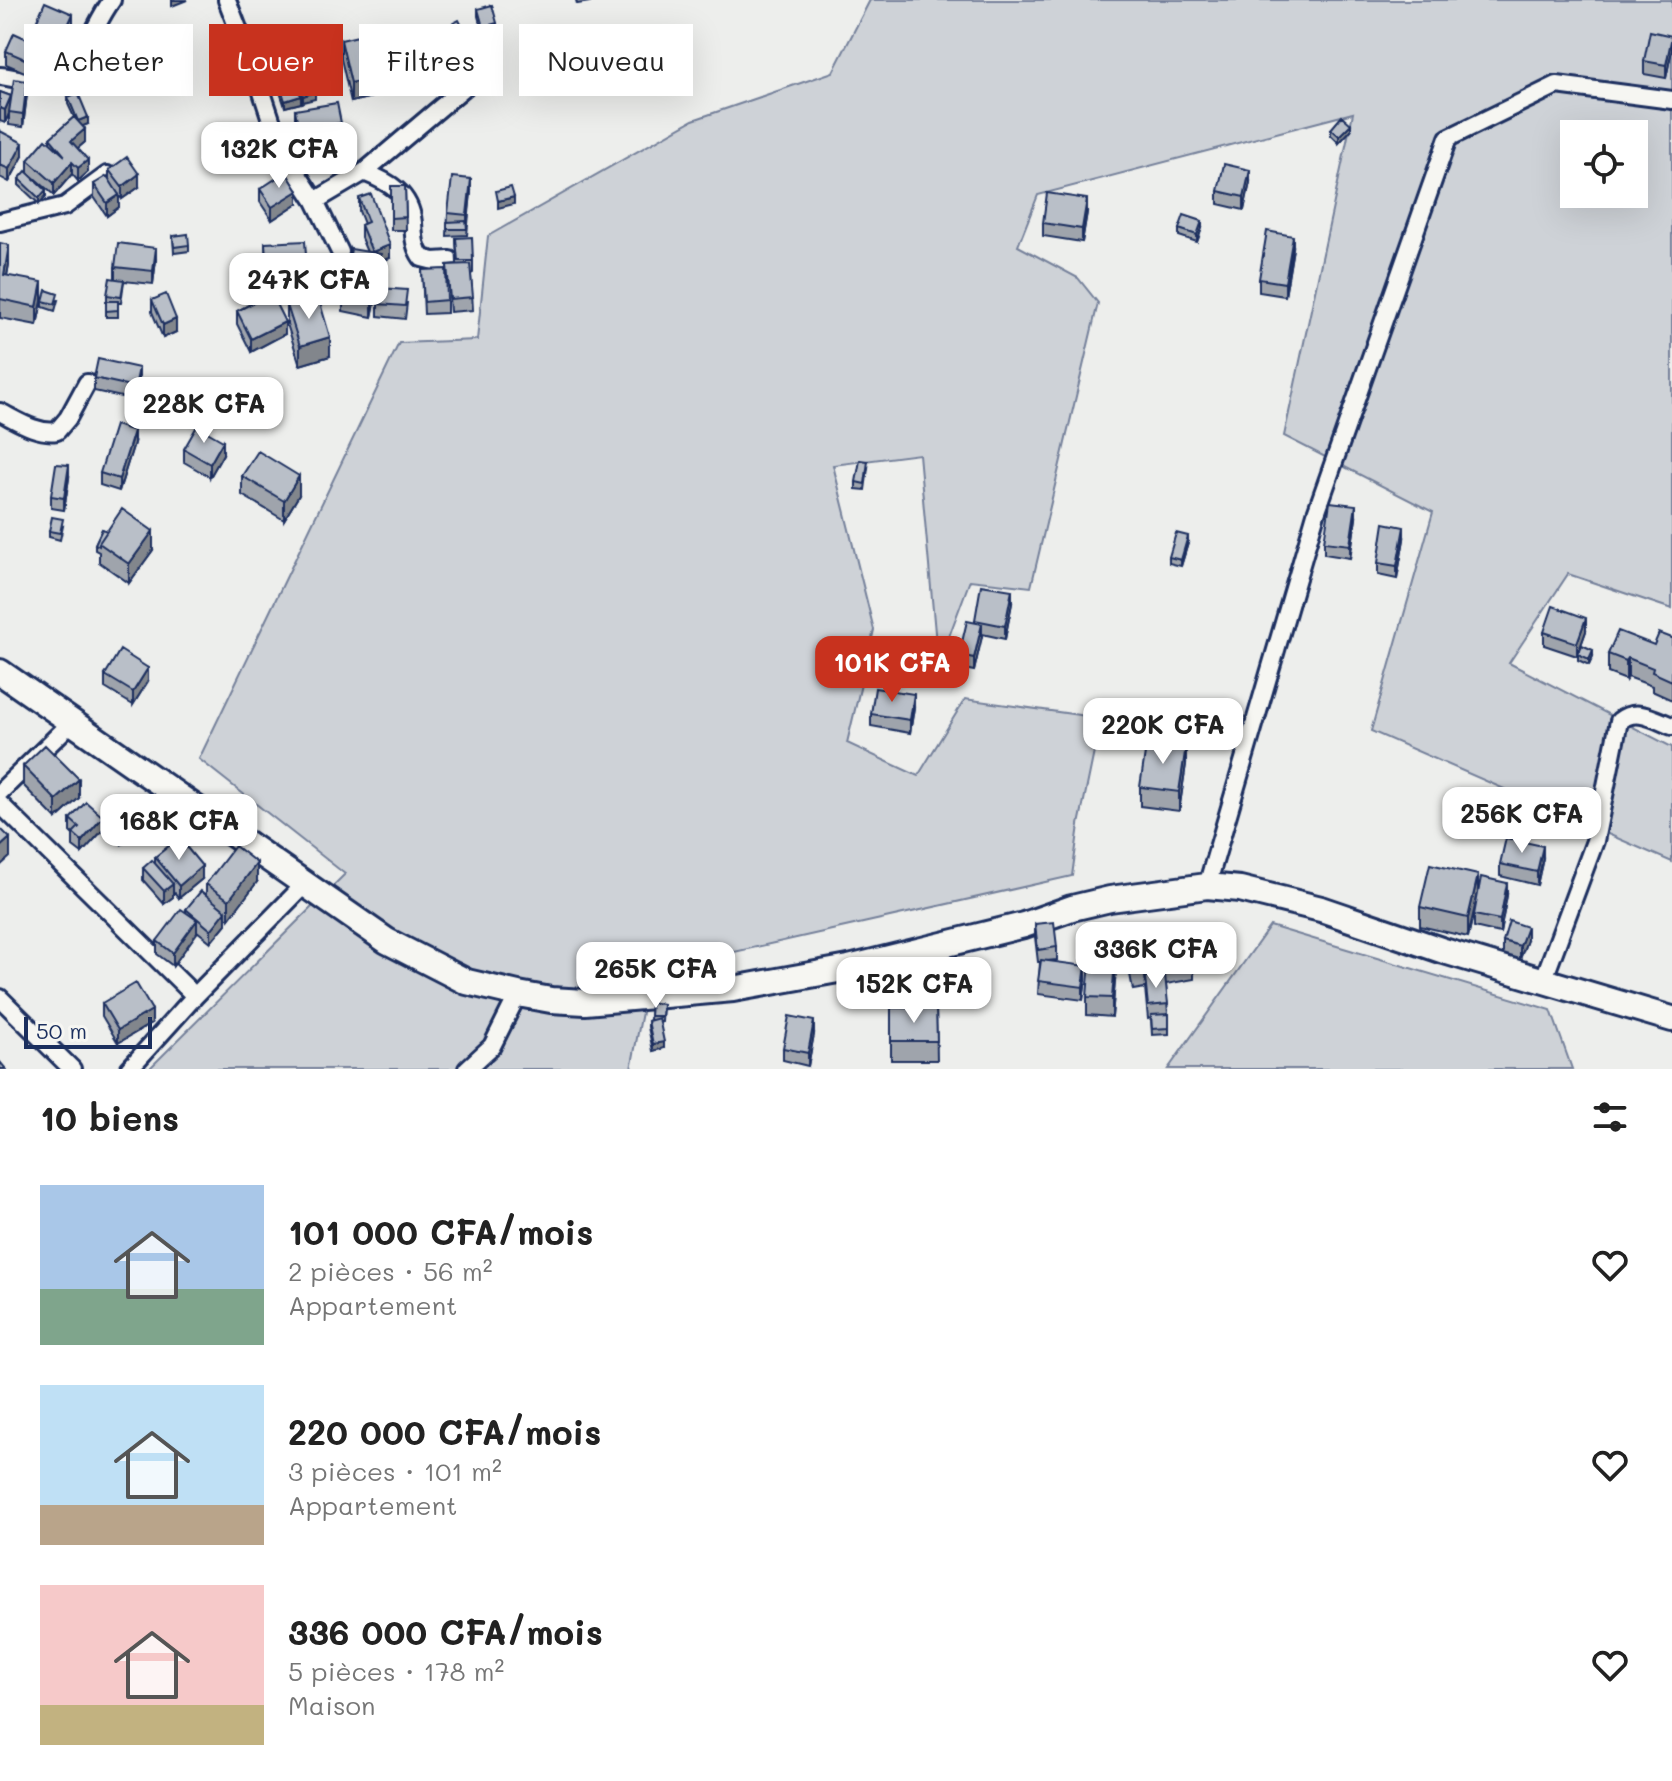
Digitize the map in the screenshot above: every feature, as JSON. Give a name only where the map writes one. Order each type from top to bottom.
[{"type":"street","points":[[0,76],[36,81],[55,78],[70,69],[112,0]]},
{"type":"street","points":[[227,0],[280,147],[315,201],[340,252]]},
{"type":"street","points":[[1207,886],[1316,513],[1448,138],[1557,85],[1672,100]]},
{"type":"street","points":[[315,201],[364,172],[454,96]]},
{"type":"street","points":[[364,172],[401,191],[412,214],[415,248],[422,258],[450,260]]},
{"type":"street","points":[[0,222],[65,206],[107,175]]},
{"type":"street","points":[[0,412],[35,429],[57,431],[63,426],[87,383]]},
{"type":"street","points":[[0,672],[387,941],[467,982],[518,994],[585,1002],[733,989],[864,964],[1024,925],[1110,899],[1207,886],[1240,889],[1321,909],[1444,951],[1672,1019]]},
{"type":"street","points":[[1543,981],[1595,841],[1619,721],[1631,714],[1643,714],[1672,726]]},
{"type":"street","points":[[0,792],[72,722]]},
{"type":"street","points":[[0,804],[195,996]]},
{"type":"street","points":[[129,1069],[195,996],[304,885]]},
{"type":"street","points":[[467,1069],[492,1046],[518,994]]},
{"type":"street","points":[[0,998],[72,1069]]},
{"type":"shaded area","points":[[870,0],[1672,0],[1672,609],[1568,574],[1509,663],[1672,747],[1672,862],[1371,731],[1433,512],[1284,436],[1353,113],[1038,195],[1018,246],[1078,278],[1098,303],[1031,587],[970,580],[938,666],[919,454],[833,465],[874,630],[847,743],[918,776],[965,699],[1101,718],[1072,876],[650,971],[631,1069],[149,1069],[345,874],[199,759],[399,343],[477,340],[488,236],[693,120],[833,72]]},
{"type":"shaded area","points":[[1270,926],[1551,1010],[1572,1069],[1168,1069]]},
{"type":"building","points":[[45,2],[73,14],[69,24],[35,24]]},
{"type":"building","points":[[492,5],[497,23],[482,24],[478,9]]},
{"type":"building","points":[[1650,31],[1672,36],[1666,65],[1644,61]]},
{"type":"building","points":[[14,33],[24,38],[24,59],[6,51]]},
{"type":"building","points":[[359,36],[359,81],[351,83],[343,40]]},
{"type":"building","points":[[14,79],[24,81],[23,114],[9,112]]},
{"type":"building","points":[[0,92],[11,96],[5,110],[0,108]]},
{"type":"building","points":[[79,96],[88,117],[78,121],[68,97]]},
{"type":"building","points":[[283,96],[301,96],[285,101]]},
{"type":"building","points":[[337,103],[341,123],[299,130],[295,110]]},
{"type":"building","points":[[1342,116],[1351,124],[1339,136],[1331,129]]},
{"type":"building","points":[[74,117],[85,129],[71,141],[88,160],[78,168],[72,162],[54,183],[28,160],[46,139],[65,156],[50,138]]},
{"type":"building","points":[[0,131],[23,143],[9,169],[0,165]]},
{"type":"building","points":[[127,157],[139,174],[122,187],[109,170]]},
{"type":"building","points":[[1224,164],[1250,170],[1244,197],[1218,191]]},
{"type":"building","points":[[26,171],[46,190],[39,198],[19,179]]},
{"type":"building","points":[[286,172],[298,191],[272,207],[260,189]]},
{"type":"building","points":[[107,176],[119,195],[107,203],[94,184]]},
{"type":"building","points":[[452,177],[471,179],[467,215],[448,213]]},
{"type":"building","points":[[391,186],[405,186],[406,217],[391,218]]},
{"type":"building","points":[[511,187],[514,197],[498,201],[496,191]]},
{"type":"building","points":[[1047,193],[1087,199],[1082,229],[1043,223]]},
{"type":"building","points":[[371,194],[390,245],[372,252],[361,225],[368,222],[359,198]]},
{"type":"building","points":[[1184,215],[1202,221],[1197,235],[1179,229]]},
{"type":"building","points":[[466,221],[467,229],[447,229],[447,222]]},
{"type":"building","points":[[1267,231],[1293,236],[1285,283],[1259,279]]},
{"type":"building","points":[[188,234],[189,245],[174,247],[173,236]]},
{"type":"building","points":[[472,237],[473,261],[458,261],[456,238]]},
{"type":"building","points":[[305,241],[308,283],[268,286],[265,243]]},
{"type":"building","points":[[0,243],[9,245],[4,275],[42,282],[37,307],[0,299]]},
{"type":"building","points":[[118,243],[156,248],[153,271],[115,267]]},
{"type":"building","points":[[351,249],[381,254],[372,298],[343,292]]},
{"type":"building","points":[[470,264],[473,297],[450,299],[447,265]]},
{"type":"building","points":[[446,269],[447,300],[424,302],[422,270]]},
{"type":"building","points":[[110,278],[124,280],[121,297],[107,295]]},
{"type":"building","points":[[379,288],[407,290],[405,306],[378,304]]},
{"type":"building","points":[[46,290],[58,294],[55,304],[43,301]]},
{"type":"building","points":[[166,294],[176,319],[163,325],[152,300]]},
{"type":"building","points":[[271,294],[285,322],[251,339],[237,311]]},
{"type":"building","points":[[318,296],[330,337],[300,346],[287,305]]},
{"type":"building","points":[[106,301],[118,301],[118,310],[106,311]]},
{"type":"building","points":[[98,359],[139,368],[135,387],[94,378]]},
{"type":"building","points":[[115,425],[134,431],[119,479],[100,473]]},
{"type":"building","points":[[197,426],[223,441],[210,464],[184,449]]},
{"type":"building","points":[[258,451],[299,476],[284,501],[242,476]]},
{"type":"building","points":[[860,460],[868,461],[865,484],[856,482]]},
{"type":"building","points":[[56,464],[69,465],[64,498],[51,496]]},
{"type":"building","points":[[1330,502],[1356,505],[1350,545],[1324,542]]},
{"type":"building","points":[[122,509],[153,531],[129,564],[99,543]]},
{"type":"building","points":[[52,517],[63,519],[60,533],[49,531]]},
{"type":"building","points":[[1384,523],[1404,527],[1397,566],[1378,563]]},
{"type":"building","points":[[102,529],[107,531],[99,546],[95,544]]},
{"type":"building","points":[[1176,533],[1188,536],[1181,560],[1169,557]]},
{"type":"building","points":[[981,585],[1012,590],[1005,626],[975,620]]},
{"type":"building","points":[[1553,606],[1586,618],[1577,643],[1544,632]]},
{"type":"building","points":[[967,621],[982,624],[974,658],[959,655]]},
{"type":"building","points":[[1618,631],[1654,645],[1659,633],[1672,638],[1672,681],[1652,672],[1653,668],[1608,654]]},
{"type":"building","points":[[1582,645],[1593,650],[1589,659],[1578,654]]},
{"type":"building","points":[[120,650],[148,668],[133,692],[105,675]]},
{"type":"building","points":[[875,688],[914,694],[910,720],[871,714]]},
{"type":"building","points":[[1147,740],[1186,746],[1179,792],[1140,787]]},
{"type":"building","points":[[45,745],[79,779],[56,800],[23,766]]},
{"type":"building","points":[[86,802],[103,817],[82,841],[73,833],[79,827],[70,819]]},
{"type":"building","points":[[122,805],[135,821],[122,831],[109,815]]},
{"type":"building","points":[[0,828],[10,838],[0,847]]},
{"type":"building","points":[[179,838],[202,866],[179,886],[155,857]]},
{"type":"building","points":[[1506,838],[1543,846],[1537,872],[1500,864]]},
{"type":"building","points":[[235,846],[257,863],[229,900],[206,884]]},
{"type":"building","points":[[152,860],[173,884],[164,891],[143,868]]},
{"type":"building","points":[[1430,864],[1478,875],[1468,918],[1420,907]]},
{"type":"building","points":[[1481,877],[1507,883],[1500,920],[1474,915]]},
{"type":"building","points":[[201,891],[226,911],[211,930],[186,909]]},
{"type":"building","points":[[181,909],[197,920],[173,953],[157,941]]},
{"type":"building","points":[[1509,921],[1527,927],[1520,946],[1503,941]]},
{"type":"building","points":[[1054,922],[1057,947],[1038,950],[1035,924]]},
{"type":"building","points":[[1093,924],[1118,926],[1112,998],[1087,997]]},
{"type":"building","points":[[1189,934],[1194,960],[1133,971],[1128,945]]},
{"type":"building","points":[[1041,960],[1086,966],[1083,987],[1038,981]]},
{"type":"building","points":[[1165,975],[1168,1004],[1148,1006],[1145,977]]},
{"type":"building","points":[[136,983],[152,1010],[118,1030],[102,1003]]},
{"type":"building","points":[[651,1003],[663,1004],[662,1016],[650,1016]]},
{"type":"building","points":[[891,1008],[936,1008],[937,1041],[891,1041]]},
{"type":"building","points":[[1169,1014],[1169,1028],[1152,1029],[1151,1015]]},
{"type":"building","points":[[789,1016],[814,1021],[808,1053],[783,1048]]},
{"type":"building","points":[[659,1018],[664,1042],[653,1044],[648,1021]]}]
